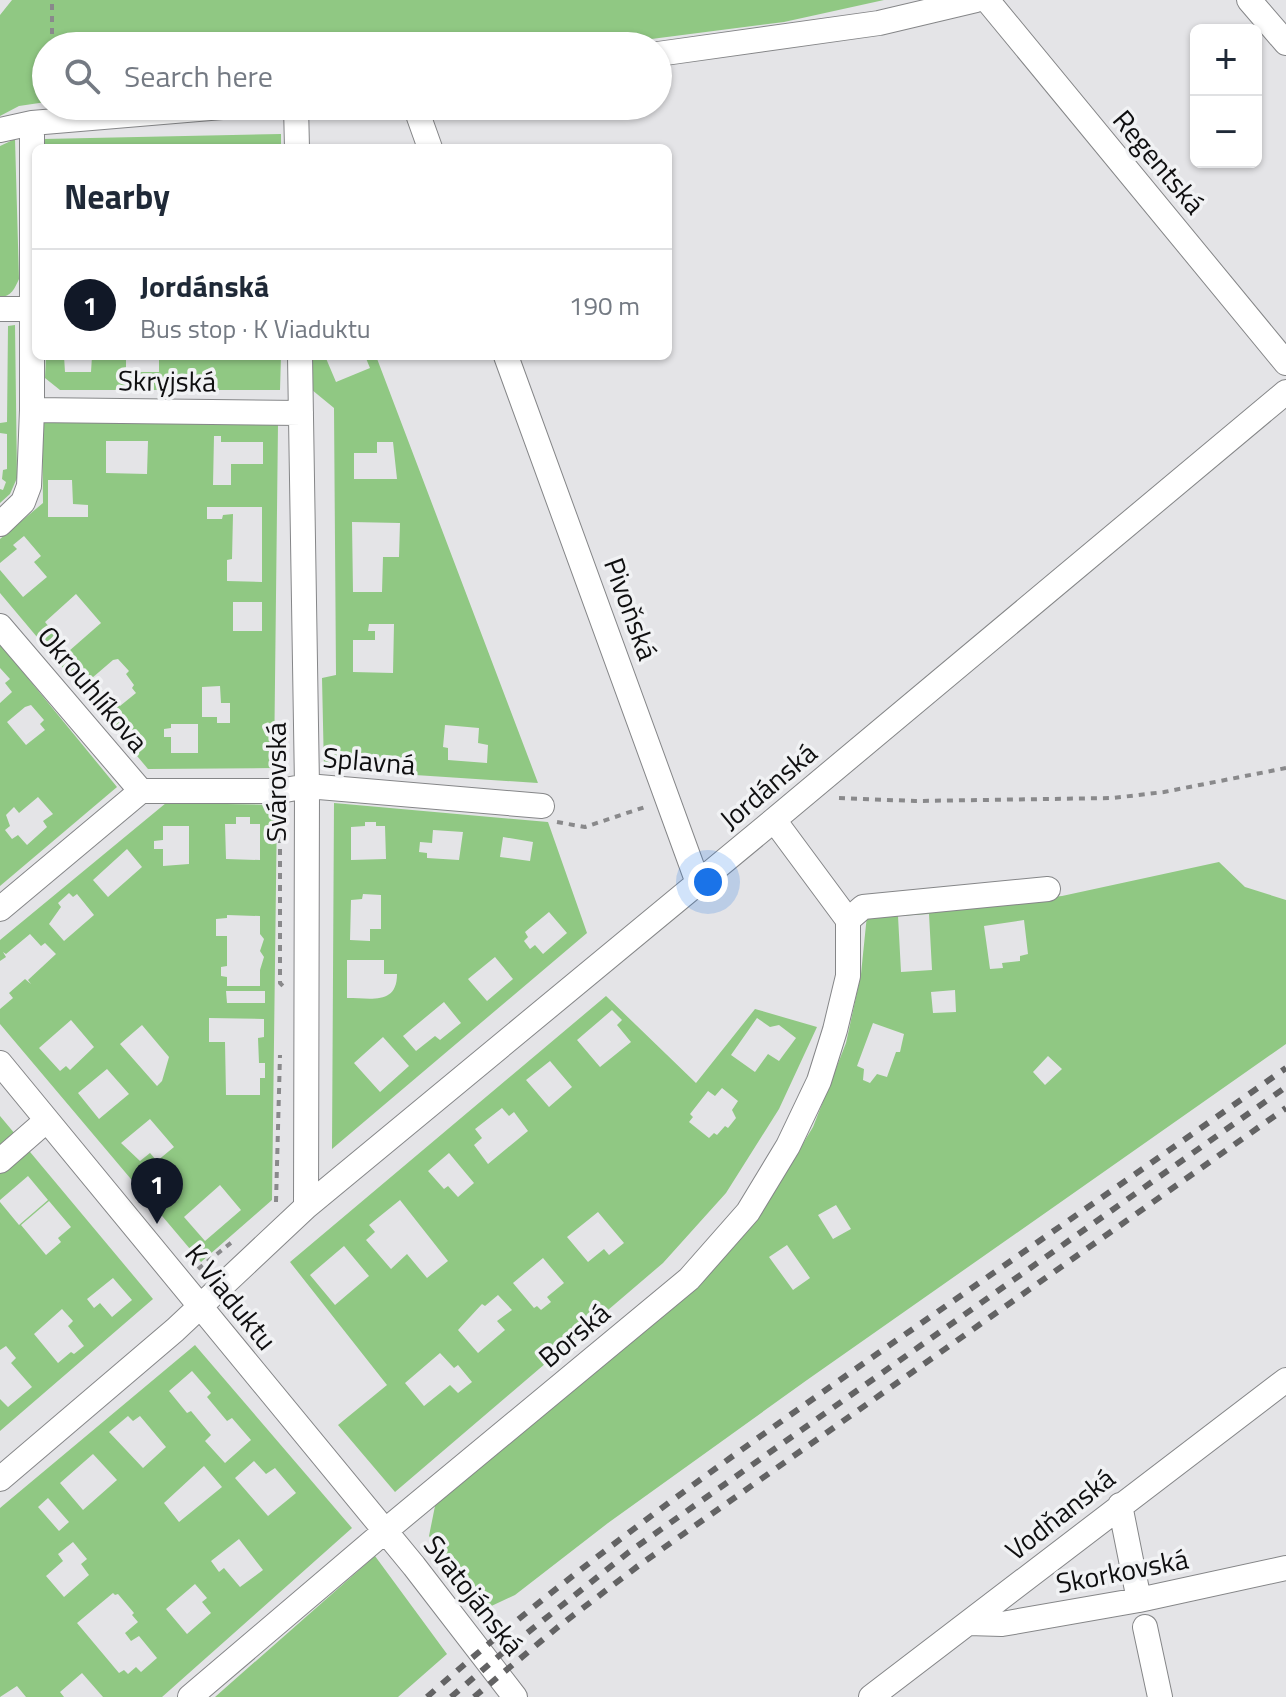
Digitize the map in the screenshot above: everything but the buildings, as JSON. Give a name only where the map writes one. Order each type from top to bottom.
[{"type":"street","points":[[672,52],[879,23],[976,0]]},
{"type":"street","name":"Regentská","points":[[987,0],[1286,363]]},
{"type":"street","points":[[1249,0],[1286,43]]},
{"type":"street","points":[[0,130],[68,120]]},
{"type":"street","points":[[296,120],[297,144]]},
{"type":"street","points":[[420,120],[429,144]]},
{"type":"street","points":[[0,524],[23,502],[29,486],[32,123]]},
{"type":"street","points":[[0,309],[30,309]]},
{"type":"street","name":"Svárovská","points":[[300,360],[307,786],[306,1207]]},
{"type":"street","name":"Pivoňská","points":[[507,360],[698,883]]},
{"type":"street","name":"Jordánská","points":[[0,1479],[201,1305],[306,1207],[1286,392]]},
{"type":"street","name":"Skryjská","points":[[32,410],[301,413]]},
{"type":"street","name":"Okrouhlíkova","points":[[0,626],[141,791]]},
{"type":"street","name":"Splavná","points":[[141,791],[280,791],[307,786],[542,806]]},
{"type":"street","points":[[0,909],[141,791]]},
{"type":"street","points":[[774,820],[848,920],[863,907],[1048,889]]},
{"type":"street","name":"Borská","points":[[190,1697],[689,1279],[748,1212],[788,1146],[819,1081],[848,976],[848,920]]},
{"type":"street","name":"K Viaduktu","points":[[0,1063],[385,1531]]},
{"type":"street","points":[[0,1161],[47,1120]]},
{"type":"street","name":"Vodňanská","points":[[871,1697],[1286,1380]]},
{"type":"street","points":[[1120,1505],[1139,1600]]},
{"type":"street","name":"Svatojánská","points":[[385,1531],[515,1697]]},
{"type":"street","name":"Skorkovská","points":[[968,1623],[1002,1624],[1139,1600],[1286,1568]]},
{"type":"street","points":[[1145,1627],[1160,1697]]},
{"type":"path","points":[[52,0],[52,32]]},
{"type":"path","points":[[836,798],[915,801],[1113,798],[1164,792],[1286,768]]},
{"type":"path","points":[[280,791],[280,983],[286,991]]},
{"type":"path","points":[[542,806],[555,821],[585,827],[669,799]]},
{"type":"path","points":[[276,1206],[280,1052]]},
{"type":"path","points":[[180,1283],[240,1235]]},
{"type":"green space","points":[[12,0],[884,0],[784,22],[672,36],[672,32],[32,32],[32,104],[19,106],[0,116],[0,15]]},
{"type":"green space","points":[[281,134],[281,144],[43,144],[43,139]]},
{"type":"green space","points":[[15,139],[19,279],[10,294],[0,297],[0,146]]},
{"type":"green space","points":[[15,325],[17,478],[10,494],[0,503],[0,489],[3,490],[6,482],[2,479],[3,470],[7,469],[7,434],[0,433],[0,423],[7,422],[8,326]]},
{"type":"green space","points":[[46,360],[64,360],[65,372],[91,372],[92,360],[126,360],[126,372],[159,372],[159,360],[281,360],[280,390],[60,390],[45,378]]},
{"type":"green space","points":[[307,360],[327,360],[336,382],[370,368],[367,360],[378,360],[538,783],[324,769],[322,678],[336,675],[334,408],[306,385]],"holes":[[[377,442],[393,442],[397,479],[354,479],[354,453],[377,453]],[[352,522],[400,523],[399,557],[383,557],[382,592],[353,592]],[[369,624],[394,624],[393,673],[353,672],[353,640],[375,640],[375,631],[368,631]],[[445,725],[479,728],[478,743],[488,745],[487,763],[448,760],[448,748],[443,747]]]},
{"type":"green space","points":[[42,422],[278,424],[274,768],[148,769],[0,593],[0,570],[23,597],[47,577],[34,562],[41,556],[24,536],[13,545],[17,549],[0,563],[0,539],[43,503]],"holes":[[[214,436],[221,436],[221,442],[263,442],[263,464],[231,464],[231,485],[213,485]],[[106,441],[148,441],[147,474],[106,473]],[[48,480],[72,480],[73,504],[88,505],[88,517],[48,517]],[[207,507],[262,507],[262,582],[227,581],[227,560],[232,559],[233,514],[223,515],[222,519],[207,519]],[[76,594],[101,623],[69,651],[45,622]],[[233,602],[262,602],[262,631],[233,631]],[[118,659],[129,671],[126,674],[136,693],[120,706],[116,701],[113,703],[92,678]],[[220,686],[221,703],[230,703],[230,723],[217,723],[217,717],[202,717],[202,687]],[[171,724],[198,724],[198,753],[171,753],[171,737],[164,737],[164,729],[171,728]]]},
{"type":"green space","points":[[0,644],[117,787],[0,886],[0,703],[12,692],[5,683],[10,679],[0,668]],"holes":[[[31,705],[44,720],[40,724],[45,730],[26,745],[7,722]],[[38,797],[53,814],[43,821],[47,827],[27,845],[18,835],[12,839],[5,830],[10,826],[6,815],[14,807],[19,813]]]},
{"type":"green space","points":[[166,803],[277,805],[272,1200],[201,1262],[0,1024],[0,1009],[13,998],[9,993],[25,979],[31,984],[28,980],[56,954],[45,943],[41,946],[30,934],[6,954],[3,952],[6,957],[0,961],[0,940]],"holes":[[[236,817],[250,817],[250,824],[260,824],[260,860],[226,859],[225,824],[236,824]],[[163,826],[189,826],[189,864],[163,866],[163,849],[154,849],[154,841],[163,840]],[[127,849],[142,867],[108,897],[93,880]],[[69,893],[73,897],[77,894],[94,915],[64,941],[49,924],[61,907],[58,903]],[[227,915],[260,916],[260,934],[264,939],[260,951],[264,957],[260,986],[227,986],[227,977],[221,976],[221,967],[227,966],[227,936],[216,936],[216,919],[227,918]],[[226,991],[265,991],[265,1003],[227,1003]],[[209,1018],[264,1019],[264,1037],[258,1038],[259,1063],[265,1063],[265,1078],[260,1078],[260,1095],[226,1095],[225,1042],[209,1042]],[[71,1020],[94,1047],[70,1070],[66,1066],[60,1071],[39,1048]],[[142,1025],[169,1057],[162,1081],[157,1086],[120,1044]],[[107,1069],[129,1094],[99,1119],[78,1093]],[[150,1119],[174,1147],[157,1161],[150,1153],[140,1161],[121,1143]],[[220,1185],[241,1210],[205,1241],[184,1217]]]},
{"type":"green space","points":[[334,803],[548,822],[587,933],[332,1149]],"holes":[[[365,822],[385,826],[386,859],[351,860],[351,827],[365,826]],[[433,830],[463,832],[459,860],[427,858],[427,853],[419,852],[420,842],[432,843]],[[503,837],[533,842],[530,861],[500,857]],[[363,894],[381,895],[381,929],[370,929],[370,941],[350,940],[351,900],[362,899]],[[549,912],[567,933],[543,954],[535,945],[530,949],[524,941],[528,937],[525,932]],[[495,957],[513,979],[487,1001],[468,979]],[[347,960],[384,960],[384,974],[397,974],[393,991],[374,999],[347,998]],[[444,1002],[461,1023],[440,1040],[435,1036],[416,1051],[403,1036]],[[383,1037],[409,1066],[380,1092],[354,1063]]]},
{"type":"green space","points":[[1219,862],[1245,887],[1286,900],[1286,1044],[807,1380],[608,1523],[515,1595],[485,1609],[429,1536],[436,1501],[618,1353],[723,1259],[767,1203],[813,1127],[846,1043],[861,974],[867,915],[1062,896]],"holes":[[[929,914],[932,970],[901,972],[898,916]],[[1024,920],[1028,954],[1020,956],[1020,961],[1002,963],[1003,968],[990,969],[984,926]],[[955,990],[956,1012],[933,1013],[931,992]],[[873,1023],[904,1034],[900,1052],[896,1052],[887,1077],[877,1074],[870,1083],[863,1080],[864,1069],[857,1066]],[[1048,1056],[1062,1069],[1045,1085],[1033,1072]],[[836,1205],[851,1229],[833,1239],[818,1215]],[[787,1245],[810,1278],[793,1290],[769,1257]]]},
{"type":"green space","points":[[606,996],[696,1083],[755,1009],[817,1027],[779,1109],[726,1193],[663,1263],[395,1492],[338,1425],[387,1385],[290,1262]],"holes":[[[612,1010],[622,1020],[617,1025],[631,1042],[600,1067],[577,1040]],[[757,1018],[770,1027],[779,1025],[796,1038],[779,1061],[768,1054],[755,1072],[731,1055]],[[550,1061],[572,1087],[549,1107],[526,1080]],[[722,1088],[738,1101],[732,1110],[736,1118],[728,1128],[725,1126],[709,1138],[689,1122],[693,1117],[690,1114],[708,1091],[715,1096]],[[502,1108],[509,1116],[514,1112],[528,1131],[488,1164],[474,1145],[482,1138],[475,1129]],[[449,1153],[474,1183],[458,1197],[448,1186],[444,1189],[428,1171]],[[400,1200],[448,1261],[427,1278],[407,1254],[391,1269],[366,1240],[375,1232],[369,1225]],[[598,1212],[624,1243],[609,1255],[604,1249],[588,1262],[567,1237]],[[344,1246],[369,1276],[335,1305],[310,1275]],[[543,1258],[564,1283],[547,1297],[551,1302],[541,1310],[537,1306],[534,1308],[513,1283]],[[498,1295],[512,1310],[497,1321],[505,1330],[478,1353],[458,1330],[482,1304],[485,1306]],[[440,1353],[454,1368],[458,1365],[472,1382],[458,1393],[450,1385],[424,1406],[405,1383]]]},
{"type":"green space","points":[[0,1116],[153,1299],[0,1431],[0,1399],[8,1407],[32,1387],[11,1363],[16,1358],[6,1346],[0,1350],[0,1202],[19,1225],[48,1200],[28,1176],[0,1200]],"holes":[[[49,1201],[71,1227],[58,1238],[61,1242],[46,1255],[21,1225]],[[113,1278],[132,1300],[112,1317],[100,1303],[94,1308],[87,1299]],[[62,1309],[73,1321],[68,1326],[84,1346],[58,1363],[34,1334]]]},
{"type":"green space","points":[[195,1345],[352,1528],[162,1697],[103,1697],[82,1673],[60,1692],[64,1697],[26,1697],[17,1686],[0,1697],[0,1508]],"holes":[[[192,1371],[211,1393],[207,1397],[227,1421],[232,1418],[251,1440],[225,1463],[205,1441],[211,1435],[191,1411],[187,1413],[169,1391]],[[128,1416],[133,1421],[140,1416],[166,1447],[143,1468],[109,1432]],[[93,1454],[117,1480],[83,1510],[60,1483]],[[254,1461],[266,1474],[275,1468],[296,1493],[268,1516],[235,1478]],[[204,1466],[222,1487],[179,1522],[164,1503]],[[48,1498],[69,1522],[59,1531],[38,1507]],[[239,1539],[263,1570],[240,1587],[224,1568],[219,1572],[211,1561]],[[73,1542],[87,1559],[81,1564],[89,1575],[64,1597],[46,1576],[63,1561],[58,1554]],[[195,1584],[207,1598],[202,1602],[211,1613],[187,1634],[166,1609]],[[113,1593],[118,1594],[138,1622],[125,1633],[131,1641],[139,1636],[157,1658],[141,1672],[136,1667],[128,1674],[124,1670],[119,1673],[77,1623]]]},
{"type":"green space","points":[[375,1556],[447,1654],[398,1697],[215,1697]]},
{"type":"railway","points":[[427,1697],[593,1560],[708,1474],[1286,1068]]},
{"type":"railway","points":[[451,1697],[629,1552],[1286,1087]]},
{"type":"railway","points":[[474,1697],[638,1566],[1286,1108]]},
{"type":"place","name":"Jordánská","points":[[157,1224]]}]
